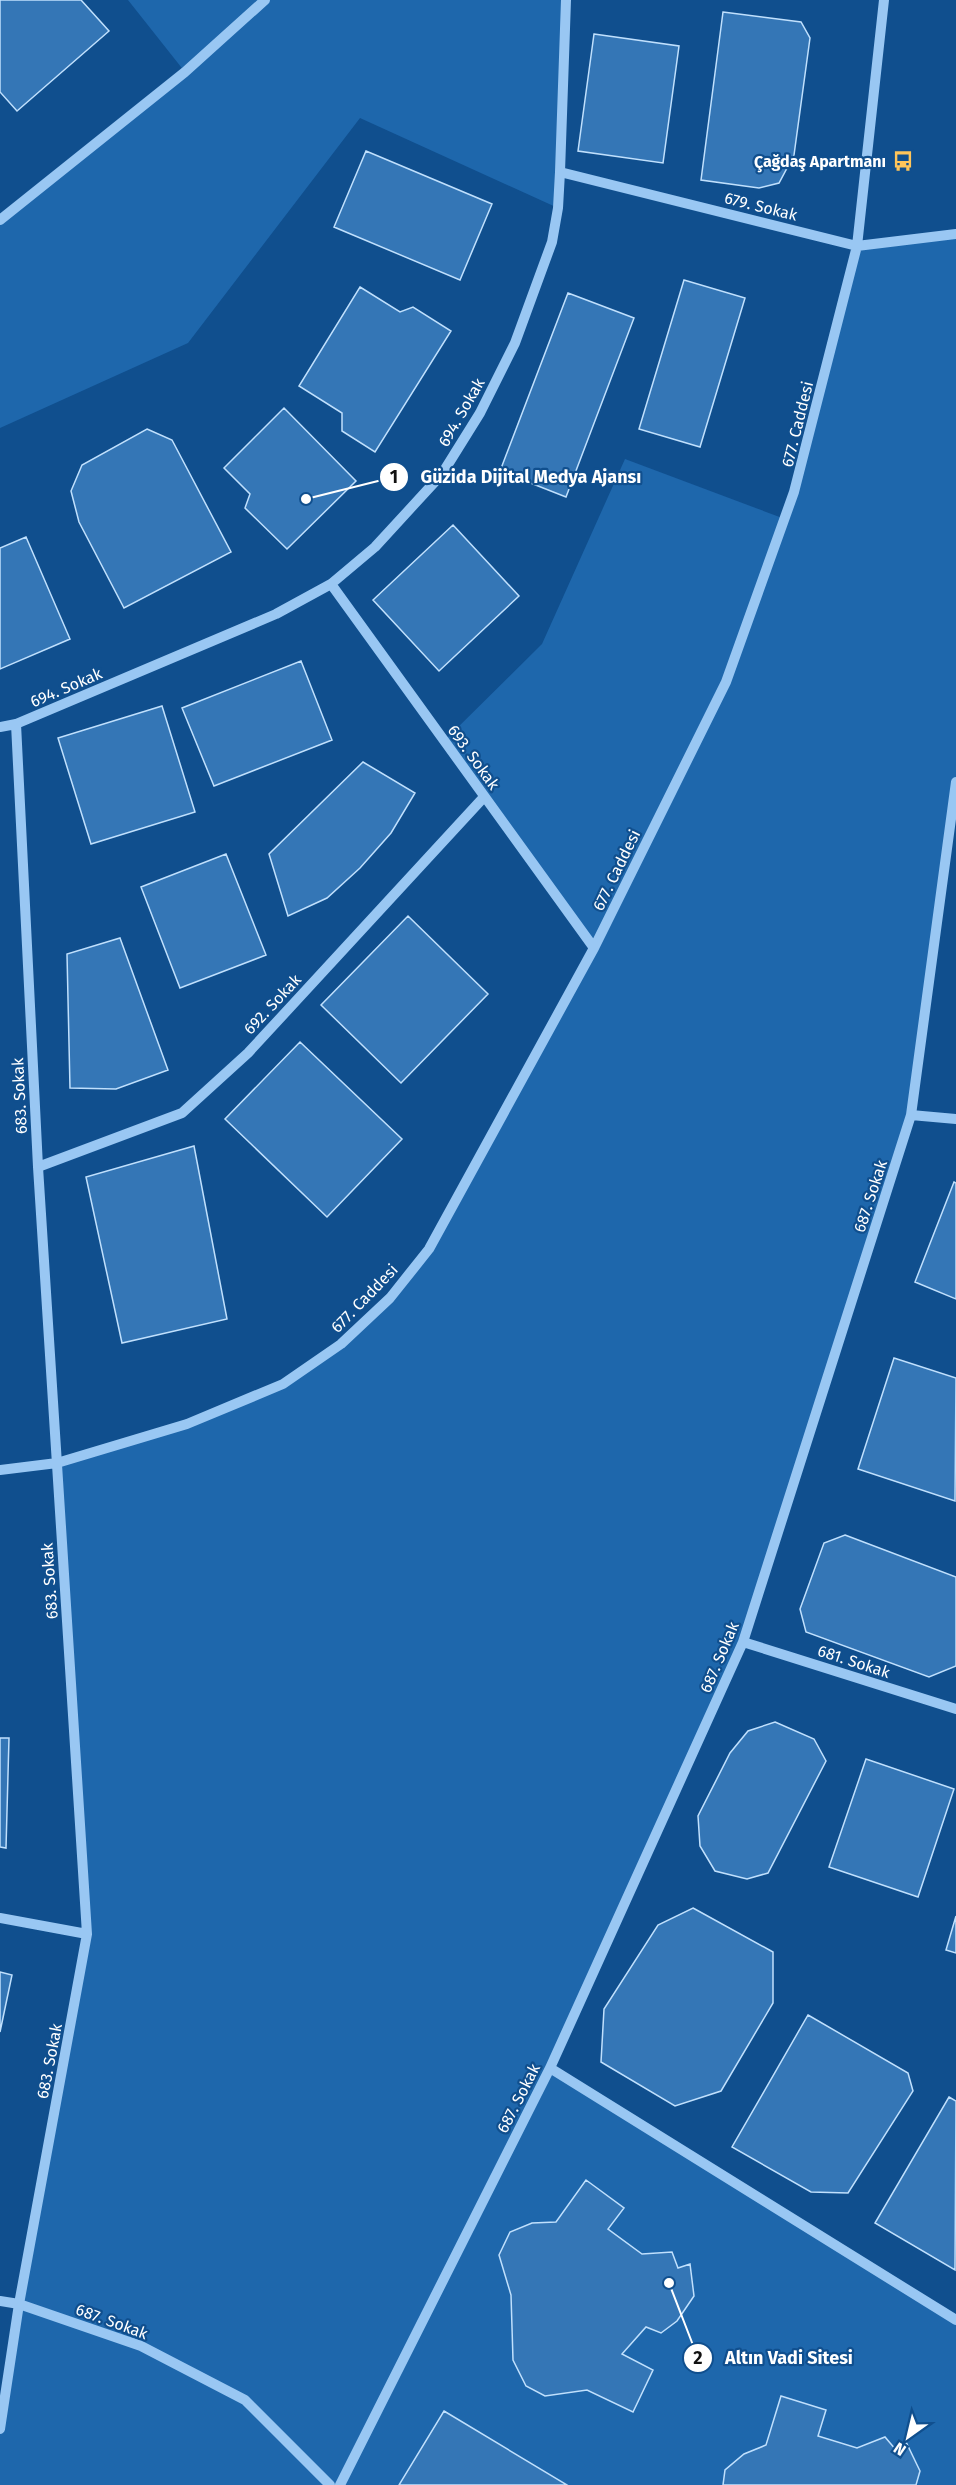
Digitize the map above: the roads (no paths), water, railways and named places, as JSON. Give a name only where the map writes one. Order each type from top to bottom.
[{"type":"street","points":[[0,220],[185,72],[265,0]]},
{"type":"street","name":"694. Sokak","points":[[0,726],[16,724],[276,614],[331,584],[375,547],[442,474],[480,413],[515,343],[552,242],[558,208],[566,0]]},
{"type":"street","name":"677. Caddesi","points":[[0,1470],[57,1463],[187,1424],[283,1384],[341,1344],[390,1298],[429,1249],[594,948],[726,682],[794,492],[857,246],[884,0]]},
{"type":"street","name":"679. Sokak","points":[[560,172],[857,246],[956,234]]},
{"type":"street","name":"693. Sokak","points":[[331,584],[594,948]]},
{"type":"street","name":"683. Sokak","points":[[0,2429],[19,2304],[87,1934],[38,1167],[16,724]]},
{"type":"street","name":"687. Sokak","points":[[340,2485],[550,2068],[743,1642],[911,1115],[956,782]]},
{"type":"street","name":"692. Sokak","points":[[38,1167],[182,1113],[248,1053],[484,797]]},
{"type":"street","points":[[911,1115],[956,1119]]},
{"type":"street","name":"681. Sokak","points":[[743,1642],[956,1709]]},
{"type":"street","points":[[0,1918],[87,1934]]},
{"type":"street","points":[[550,2068],[956,2320]]},
{"type":"street","name":"687. Sokak","points":[[0,2301],[19,2304],[141,2346],[245,2400],[330,2485]]},
{"type":"place","name":"Çağdaş Apartmanı","points":[[903,161]]},
{"type":"place","name":"Güzida Dijital Medya Ajansı","points":[[306,499]]},
{"type":"place","name":"Altın Vadi Sitesi","points":[[669,2283]]}]
